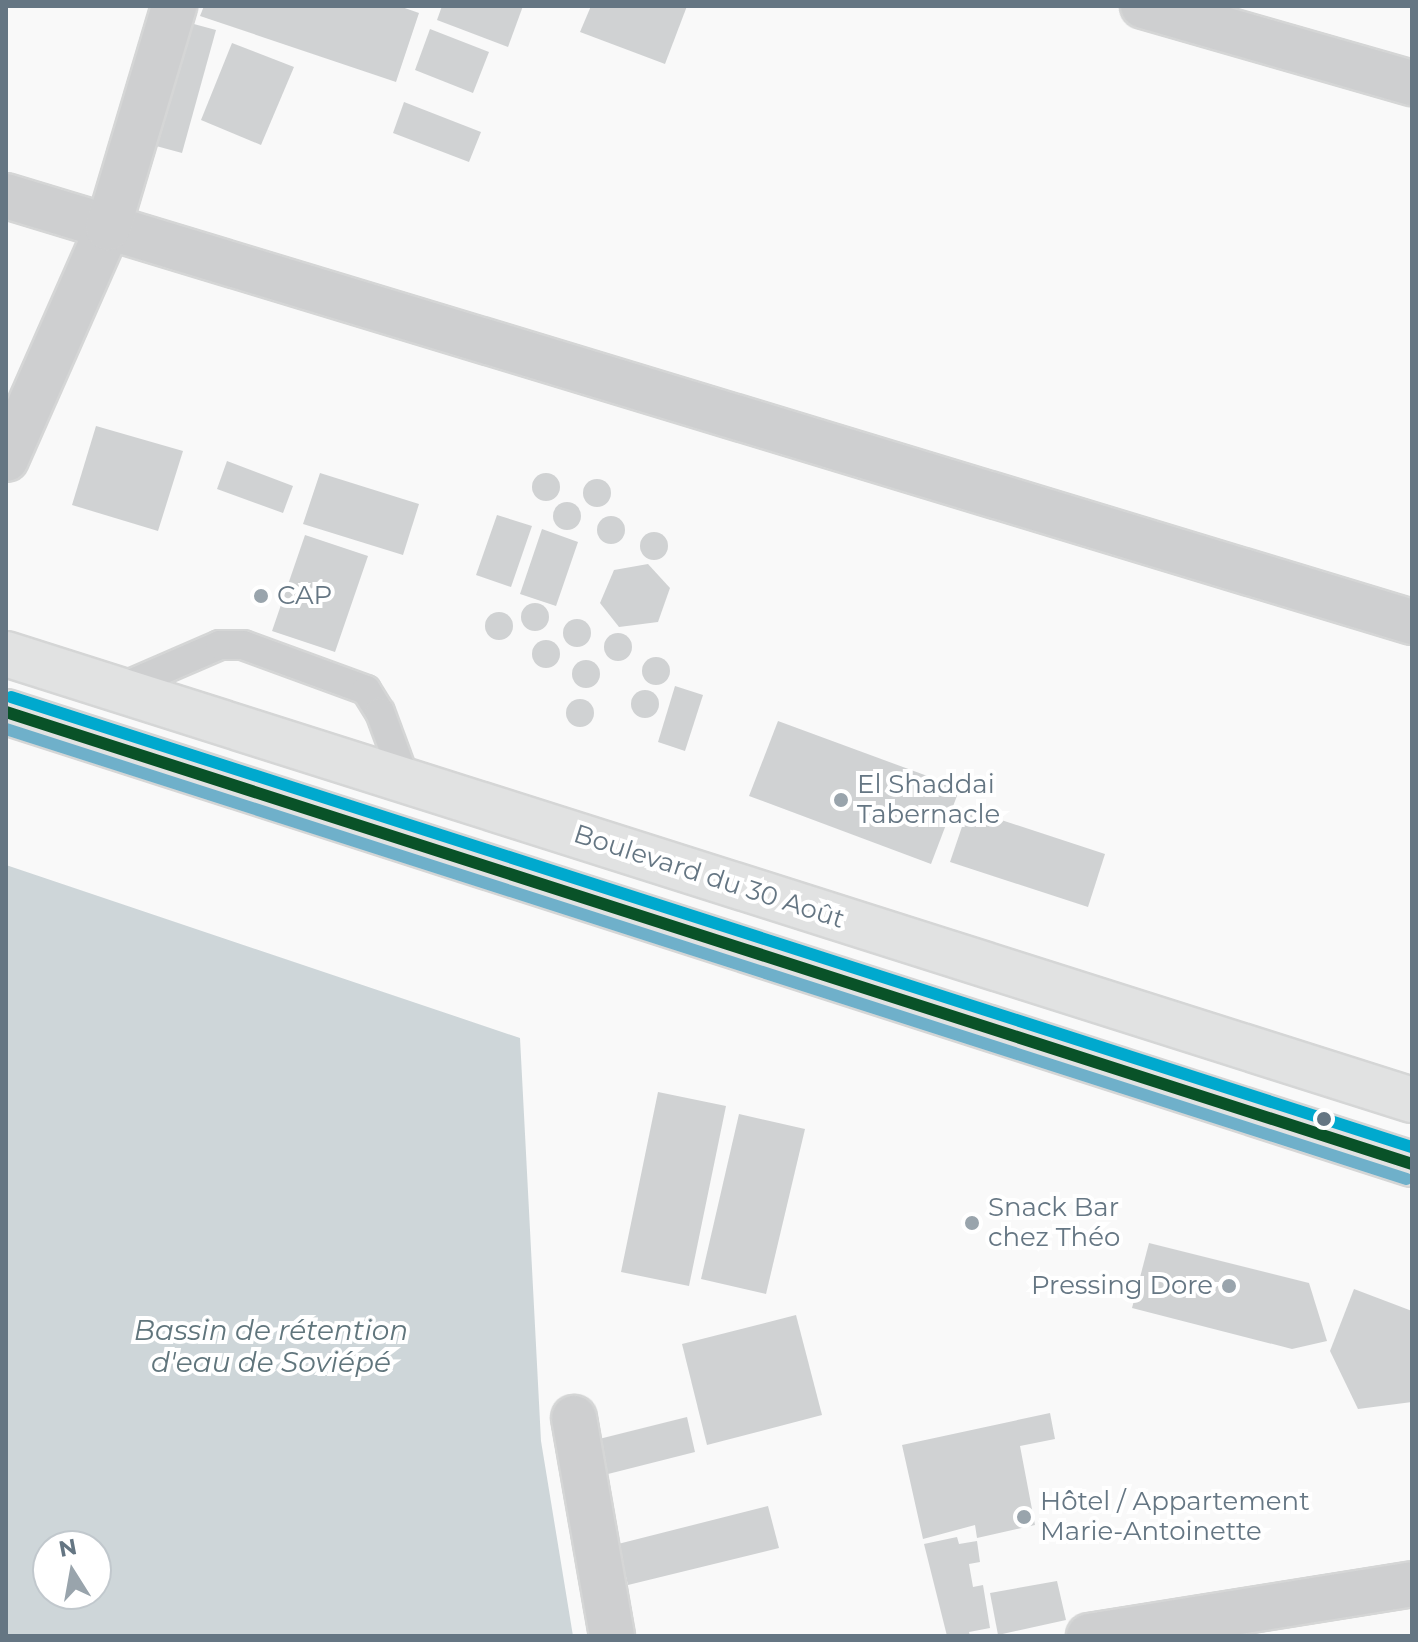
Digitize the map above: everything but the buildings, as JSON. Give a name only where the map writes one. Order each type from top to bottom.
[{"type":"highway","name":"Boulevard du 30 Août","points":[[6,654],[404,777],[1412,1100]]},
{"type":"highway","points":[[96,741],[116,690]]},
{"type":"highway","points":[[6,712],[385,831],[814,973],[1412,1164]]},
{"type":"highway","points":[[385,831],[404,777]]},
{"type":"street","points":[[6,459],[108,228],[174,6]]},
{"type":"street","points":[[1143,6],[1412,83]]},
{"type":"street","points":[[6,196],[1412,622]]},
{"type":"street","points":[[574,1418],[612,1636]]},
{"type":"street","points":[[1089,1636],[1412,1584]]},
{"type":"lane","points":[[116,690],[220,645],[243,645],[366,690],[380,712],[404,777]]},
{"type":"water","name":"Bassin de rétention d'eau de Soviépé","points":[[6,865],[520,1038],[541,1441],[573,1636],[6,1636]]},
{"type":"transit line","points":[[11,697],[1412,1147]]},
{"type":"transit line","points":[[6,712],[1412,1164]]},
{"type":"transit line","points":[[6,729],[1407,1179]]},
{"type":"place","name":"CAP","points":[[261,596]]},
{"type":"place","name":"El Shaddai Tabernacle","points":[[841,800]]},
{"type":"place","name":"Snack Bar chez Théo","points":[[972,1223]]},
{"type":"place","name":"Pressing Dore","points":[[1229,1286]]},
{"type":"place","name":"Hôtel / Appartement Marie-Antoinette","points":[[1024,1517]]}]
